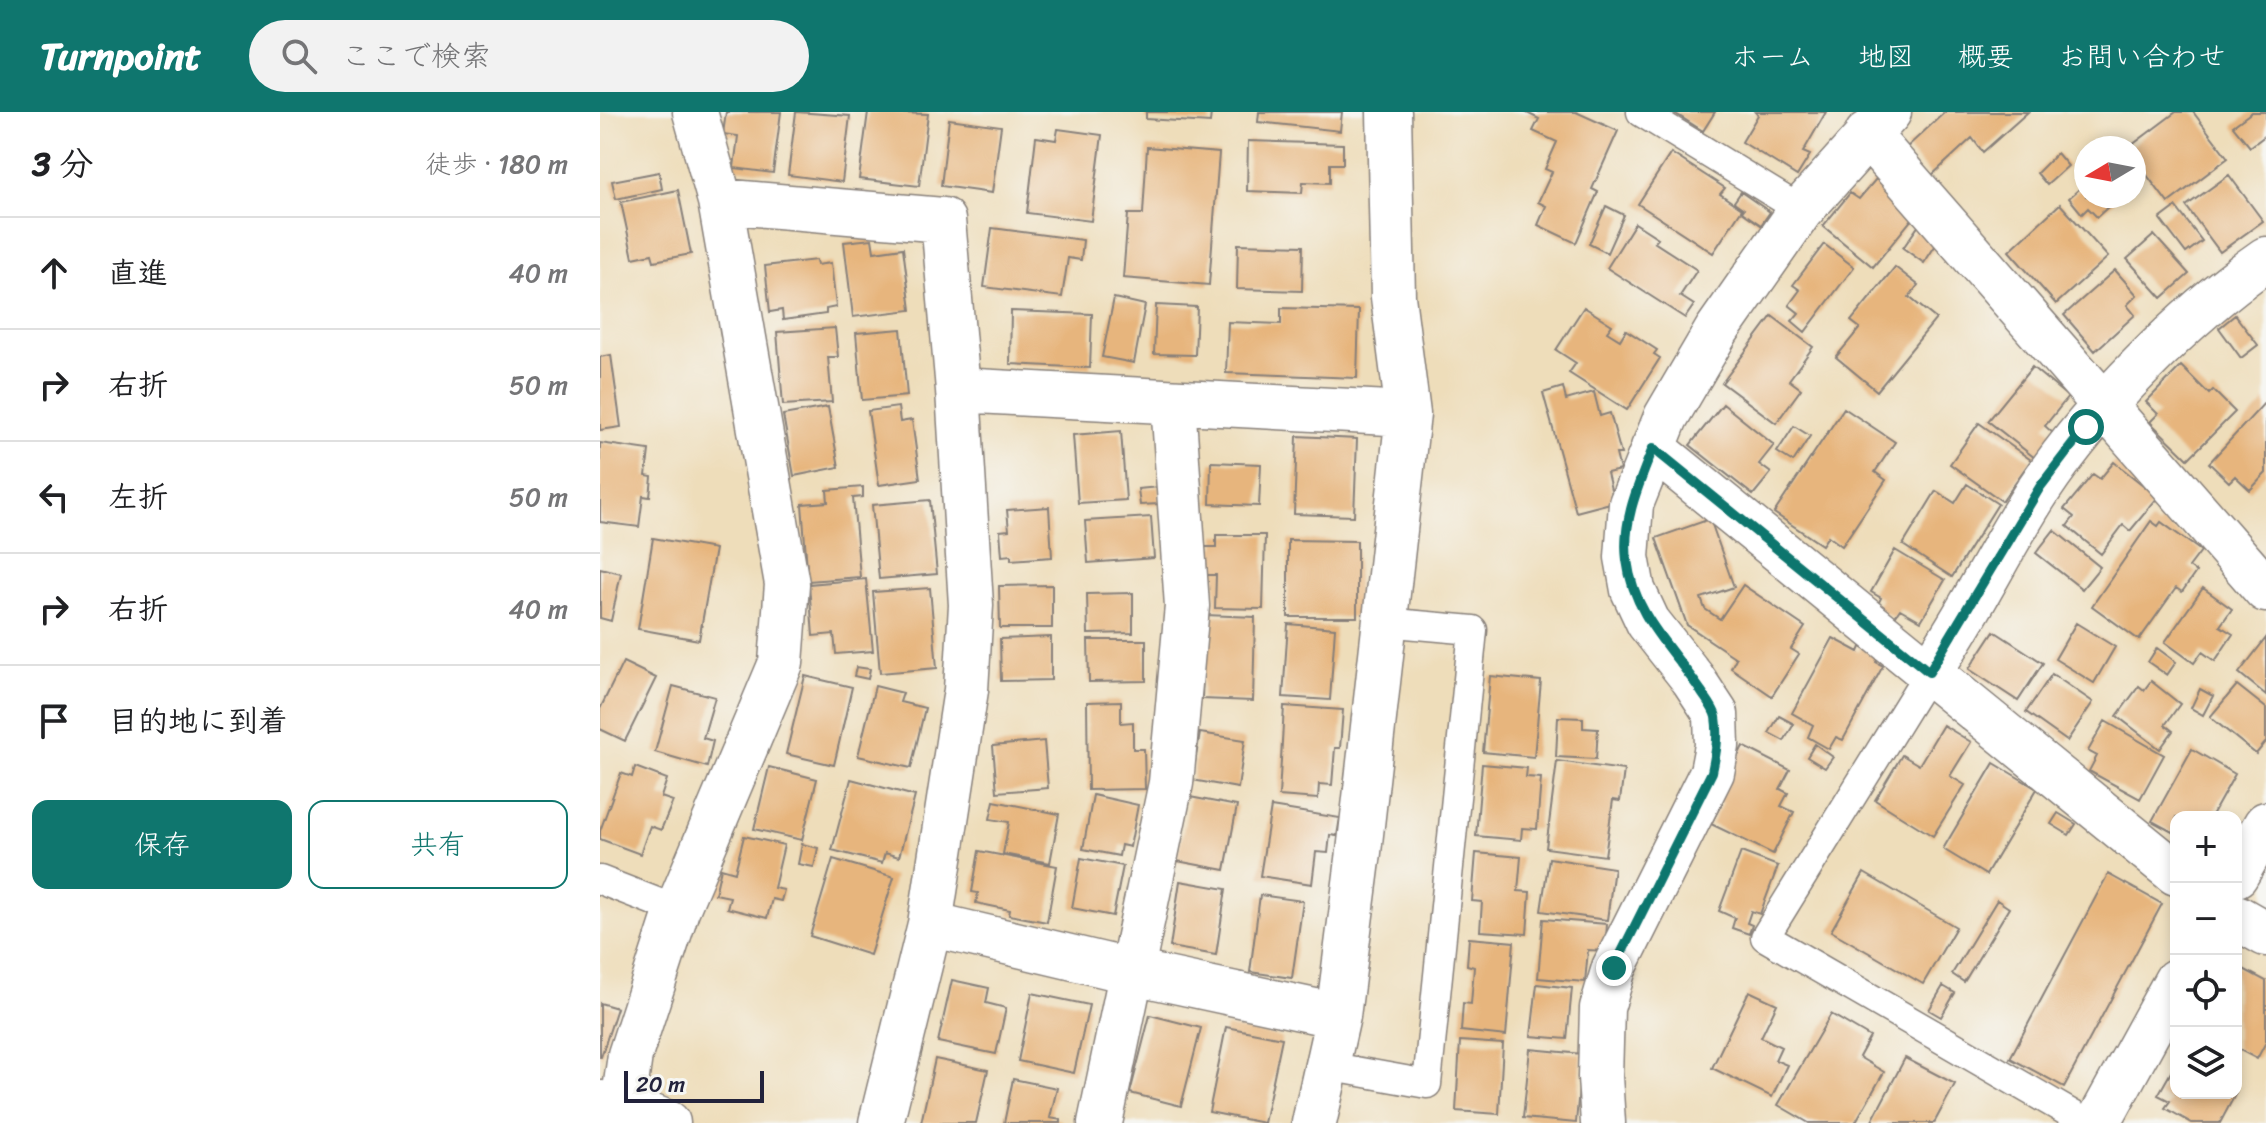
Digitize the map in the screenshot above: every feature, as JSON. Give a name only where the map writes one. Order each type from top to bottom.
[{"type":"street","points":[[668,1123],[612,1104],[677,910],[781,663],[787,584],[720,201],[695,112]]},
{"type":"street","points":[[1314,1123],[1338,1016],[1408,414],[1393,297],[1389,112]]},
{"type":"street","points":[[1603,1123],[1600,1077],[1602,1008],[1614,968],[1712,772],[1717,746],[1716,714],[1648,622],[1633,590],[1627,557],[1631,504],[1666,417],[1717,330],[1801,210],[1878,123],[2105,406],[2266,590]]},
{"type":"street","points":[[720,201],[943,220],[958,390],[971,605],[966,690],[930,924],[881,1123]]},
{"type":"street","points":[[1929,672],[2040,487],[2105,406],[2161,347],[2236,280],[2266,259]]},
{"type":"street","points":[[958,390],[1408,414]]},
{"type":"street","points":[[1100,1123],[1171,783],[1187,606],[1173,402]]},
{"type":"street","points":[[1653,448],[2170,868]]},
{"type":"street","points":[[2242,865],[2266,824]]},
{"type":"street","points":[[2242,920],[2266,934]]},
{"type":"street","points":[[930,924],[1338,1016]]},
{"type":"street","points":[[2098,1123],[2170,992]]},
{"type":"lane","points":[[1641,112],[1801,210]]},
{"type":"lane","points":[[1327,1066],[1427,1084],[1473,630],[1384,622]]},
{"type":"lane","points":[[1929,672],[1765,937],[2087,1123]]},
{"type":"lane","points":[[600,880],[677,910]]},
{"type":"building","points":[[726,112],[781,112],[773,173],[734,168],[738,136],[723,134]]},
{"type":"building","points":[[796,112],[850,116],[842,182],[788,175]]},
{"type":"building","points":[[868,112],[928,114],[919,186],[859,179]]},
{"type":"building","points":[[1146,112],[1211,112],[1210,123],[1146,119]]},
{"type":"building","points":[[1259,112],[1342,112],[1340,131],[1258,122]]},
{"type":"building","points":[[1525,112],[1576,112],[1618,131],[1592,189],[1598,192],[1576,243],[1538,225],[1546,206],[1538,202],[1552,172],[1545,169],[1557,142],[1533,131],[1539,119]]},
{"type":"building","points":[[1673,112],[1715,112],[1703,131]]},
{"type":"building","points":[[1755,112],[1826,112],[1803,152],[1810,155],[1797,176],[1742,142],[1758,115]]},
{"type":"building","points":[[1945,112],[2028,112],[1983,152],[1972,138],[1931,176],[1906,148]]},
{"type":"building","points":[[2176,112],[2193,112],[2228,158],[2168,203],[2146,174],[2144,136]]},
{"type":"building","points":[[2252,112],[2266,112],[2266,135],[2250,147],[2233,126]]},
{"type":"building","points":[[949,119],[1001,126],[992,193],[941,186]]},
{"type":"building","points":[[1058,129],[1102,135],[1091,221],[1027,213],[1036,137],[1056,140]]},
{"type":"building","points":[[1248,141],[1343,144],[1343,164],[1330,164],[1330,183],[1303,182],[1302,193],[1247,191]]},
{"type":"building","points":[[1147,147],[1219,153],[1209,285],[1123,278],[1128,214],[1143,214]]},
{"type":"building","points":[[1671,153],[1725,188],[1720,194],[1742,209],[1713,253],[1638,204]]},
{"type":"building","points":[[2057,153],[2068,166],[2047,185],[2037,173]]},
{"type":"building","points":[[659,172],[662,189],[616,199],[612,181]]},
{"type":"building","points":[[2229,175],[2263,221],[2220,252],[2186,206]]},
{"type":"building","points":[[1876,179],[1917,213],[1873,267],[1823,226],[1850,193],[1859,199]]},
{"type":"building","points":[[678,190],[691,254],[654,261],[652,254],[633,258],[621,202]]},
{"type":"building","points":[[1741,192],[1770,212],[1761,225],[1742,212],[1744,209],[1734,202]]},
{"type":"building","points":[[2060,204],[2108,257],[2056,304],[2009,251]]},
{"type":"building","points":[[1606,206],[1624,215],[1607,253],[1589,244]]},
{"type":"building","points":[[2176,207],[2202,241],[2186,253],[2160,219]]},
{"type":"building","points":[[2088,208],[2107,208],[2097,217]]},
{"type":"building","points":[[1635,223],[1658,238],[1654,242],[1697,270],[1680,296],[1694,305],[1685,318],[1607,268]]},
{"type":"building","points":[[1919,225],[1939,240],[1924,263],[1903,248]]},
{"type":"building","points":[[992,228],[1083,240],[1081,260],[1068,258],[1062,297],[984,287]]},
{"type":"building","points":[[2154,235],[2189,274],[2162,298],[2127,259]]},
{"type":"building","points":[[872,239],[874,252],[903,248],[911,310],[853,317],[844,242]]},
{"type":"building","points":[[1238,244],[1303,246],[1302,291],[1237,289]]},
{"type":"building","points":[[1824,244],[1854,267],[1805,332],[1792,321],[1799,313],[1789,305],[1800,290],[1793,285]]},
{"type":"building","points":[[816,260],[817,265],[831,263],[836,307],[826,309],[826,314],[783,320],[782,310],[770,312],[765,266]]},
{"type":"building","points":[[1895,267],[1918,285],[1909,297],[1936,319],[1877,391],[1836,357],[1860,328],[1851,321]]},
{"type":"building","points":[[2115,270],[2137,295],[2127,305],[2135,315],[2095,351],[2064,315]]},
{"type":"building","points":[[1114,298],[1145,305],[1134,363],[1102,357]]},
{"type":"building","points":[[1156,305],[1197,307],[1195,355],[1154,354]]},
{"type":"building","points":[[1584,307],[1612,325],[1607,332],[1620,340],[1626,330],[1657,350],[1654,354],[1660,358],[1627,410],[1569,373],[1576,363],[1556,350]]},
{"type":"building","points":[[1281,308],[1359,310],[1357,378],[1226,373],[1228,322],[1281,324]]},
{"type":"building","points":[[1011,311],[1092,314],[1090,368],[1010,364]]},
{"type":"building","points":[[2235,315],[2258,345],[2241,358],[2219,328]]},
{"type":"building","points":[[1772,316],[1813,347],[1789,380],[1801,389],[1776,423],[1722,383]]},
{"type":"building","points":[[835,328],[838,357],[828,357],[832,402],[783,405],[777,332]]},
{"type":"building","points":[[901,329],[907,396],[862,400],[856,333]]},
{"type":"building","points":[[611,355],[621,427],[600,430],[600,357]]},
{"type":"building","points":[[2181,366],[2209,394],[2213,390],[2235,412],[2188,459],[2150,422],[2158,414],[2146,402]]},
{"type":"building","points":[[2032,367],[2068,397],[2045,426],[2054,434],[2035,458],[1988,421]]},
{"type":"building","points":[[1563,387],[1566,400],[1594,392],[1600,416],[1610,413],[1621,454],[1616,454],[1620,470],[1607,473],[1614,502],[1576,512],[1543,393]]},
{"type":"building","points":[[2266,401],[2266,473],[2250,490],[2235,476],[2229,482],[2209,463]]},
{"type":"building","points":[[1723,404],[1774,445],[1759,464],[1771,473],[1753,495],[1690,445]]},
{"type":"building","points":[[828,407],[839,467],[794,476],[783,415]]},
{"type":"building","points":[[898,407],[900,422],[912,420],[920,479],[879,485],[868,411]]},
{"type":"building","points":[[1844,408],[1895,442],[1875,472],[1886,480],[1842,546],[1828,536],[1822,545],[1774,513]]},
{"type":"building","points":[[1979,423],[2031,460],[2002,501],[1950,464]]},
{"type":"building","points":[[1794,426],[1810,436],[1793,462],[1777,452]]},
{"type":"building","points":[[1121,431],[1126,500],[1078,503],[1073,435]]},
{"type":"building","points":[[1297,436],[1357,439],[1354,516],[1294,514]]},
{"type":"building","points":[[600,443],[649,450],[646,476],[652,477],[650,497],[643,496],[639,527],[600,522]]},
{"type":"building","points":[[1211,462],[1261,464],[1259,506],[1210,504]]},
{"type":"building","points":[[2114,462],[2158,497],[2130,531],[2123,525],[2101,554],[2067,526],[2074,517],[2064,509],[2093,474],[2100,479]]},
{"type":"building","points":[[1967,484],[1998,504],[1952,577],[1903,545],[1936,491],[1955,503]]},
{"type":"building","points":[[863,487],[863,497],[853,498],[860,577],[808,581],[802,504],[828,502],[827,490]]},
{"type":"building","points":[[1159,487],[1159,504],[1140,505],[1138,489]]},
{"type":"building","points":[[930,500],[937,574],[879,579],[872,505]]},
{"type":"building","points":[[1049,507],[1052,557],[1011,560],[1011,555],[1002,556],[1000,531],[1009,530],[1007,510]]},
{"type":"building","points":[[1151,517],[1154,558],[1088,563],[1085,521]]},
{"type":"building","points":[[1710,519],[1734,587],[1701,598],[1705,609],[1720,619],[1743,585],[1805,627],[1791,649],[1799,654],[1772,696],[1731,668],[1736,658],[1687,625],[1656,538]]},
{"type":"building","points":[[2151,521],[2158,526],[2161,522],[2201,551],[2189,567],[2196,572],[2182,592],[2176,588],[2139,640],[2092,606]]},
{"type":"building","points":[[2054,530],[2100,567],[2082,589],[2036,553]]},
{"type":"building","points":[[1216,535],[1265,535],[1263,609],[1215,608],[1216,575],[1203,575],[1204,547],[1216,547]]},
{"type":"building","points":[[653,538],[715,549],[699,640],[638,629]]},
{"type":"building","points":[[1288,540],[1357,541],[1357,617],[1288,617]]},
{"type":"building","points":[[1895,550],[1945,580],[1921,621],[1900,609],[1894,618],[1876,608],[1881,598],[1871,592]]},
{"type":"building","points":[[600,568],[621,573],[611,621],[600,618]]},
{"type":"building","points":[[866,579],[873,651],[836,654],[834,634],[813,636],[809,584]]},
{"type":"building","points":[[1052,585],[1052,628],[1000,628],[999,586]]},
{"type":"building","points":[[930,588],[937,668],[880,673],[873,592]]},
{"type":"building","points":[[2203,588],[2232,609],[2220,626],[2233,634],[2215,661],[2202,652],[2194,663],[2165,642]]},
{"type":"building","points":[[1133,593],[1133,633],[1088,634],[1087,594]]},
{"type":"building","points":[[1205,615],[1255,617],[1253,701],[1202,699]]},
{"type":"building","points":[[2076,623],[2115,647],[2094,683],[2055,659]]},
{"type":"building","points":[[1288,624],[1335,628],[1330,700],[1283,697]]},
{"type":"building","points":[[1994,631],[2043,663],[2018,701],[1969,669]]},
{"type":"building","points":[[1051,637],[1051,680],[1001,681],[1000,639]]},
{"type":"building","points":[[1833,638],[1859,652],[1861,647],[1878,657],[1876,662],[1883,666],[1843,740],[1836,737],[1829,749],[1808,737],[1813,725],[1792,713]]},
{"type":"building","points":[[2266,638],[2266,695],[2239,673]]},
{"type":"building","points":[[1088,640],[1146,640],[1146,681],[1089,682]]},
{"type":"building","points":[[2157,648],[2176,662],[2167,675],[2148,662]]},
{"type":"building","points":[[623,662],[656,678],[625,741],[600,729],[600,709]]},
{"type":"building","points":[[856,667],[870,669],[868,679],[854,676]]},
{"type":"building","points":[[2052,674],[2093,702],[2067,741],[2026,712]]},
{"type":"building","points":[[805,676],[852,687],[834,765],[786,754]]},
{"type":"building","points":[[1490,676],[1541,681],[1534,757],[1483,752]]},
{"type":"building","points":[[2151,681],[2180,704],[2165,725],[2173,731],[2160,749],[2117,716],[2139,686],[2144,690]]},
{"type":"building","points":[[2237,685],[2266,708],[2266,742],[2256,754],[2210,717]]},
{"type":"building","points":[[673,686],[715,697],[703,738],[713,741],[707,767],[655,752]]},
{"type":"building","points":[[875,686],[903,693],[900,702],[925,708],[911,768],[858,756]]},
{"type":"building","points":[[2200,689],[2213,696],[2203,715],[2191,708]]},
{"type":"building","points":[[1121,701],[1121,723],[1133,722],[1133,749],[1144,749],[1145,789],[1088,790],[1087,702]]},
{"type":"building","points":[[1284,706],[1343,710],[1340,748],[1335,748],[1332,785],[1319,784],[1318,799],[1279,796]]},
{"type":"building","points":[[1779,716],[1794,724],[1784,741],[1769,733]]},
{"type":"building","points":[[1558,717],[1583,718],[1583,728],[1598,729],[1596,759],[1556,757]]},
{"type":"building","points":[[2105,721],[2164,755],[2140,799],[2089,771],[2097,756],[2088,751]]},
{"type":"building","points":[[1943,725],[1971,742],[1950,776],[1965,785],[1933,836],[1875,800],[1902,755],[1919,765]]},
{"type":"building","points":[[1200,733],[1245,740],[1238,788],[1192,780]]},
{"type":"building","points":[[1044,741],[1048,788],[997,792],[993,746]]},
{"type":"building","points":[[1815,744],[1833,757],[1825,768],[1807,757]]},
{"type":"building","points":[[1743,746],[1790,770],[1780,789],[1788,793],[1781,806],[1794,812],[1773,854],[1711,824],[1722,803],[1716,800]]},
{"type":"building","points":[[2192,749],[2235,774],[2214,811],[2170,811],[2170,831],[2152,821]]},
{"type":"building","points":[[1557,761],[1624,770],[1620,801],[1613,800],[1605,856],[1546,848]]},
{"type":"building","points":[[1994,763],[2037,789],[1986,875],[1943,849]]},
{"type":"building","points":[[1482,764],[1527,768],[1526,777],[1541,778],[1537,829],[1522,828],[1521,840],[1476,836]]},
{"type":"building","points":[[635,767],[667,779],[661,797],[673,801],[661,830],[650,826],[640,854],[600,839],[600,831],[621,773],[632,777]]},
{"type":"building","points":[[769,767],[817,779],[802,840],[754,829]]},
{"type":"building","points":[[851,779],[915,796],[899,857],[885,853],[882,863],[832,850]]},
{"type":"building","points":[[1093,795],[1138,805],[1130,847],[1121,845],[1119,856],[1083,849]]},
{"type":"building","points":[[1190,797],[1237,806],[1225,870],[1177,861]]},
{"type":"building","points":[[994,801],[1059,814],[1050,863],[1003,854],[1009,822],[990,819]]},
{"type":"building","points":[[1271,807],[1340,818],[1337,836],[1330,835],[1328,853],[1316,852],[1312,884],[1260,876]]},
{"type":"building","points":[[2058,813],[2076,824],[2069,835],[2051,824]]},
{"type":"building","points":[[744,836],[784,845],[774,888],[784,890],[781,901],[772,899],[767,918],[727,908],[730,897],[715,894],[721,868],[735,872]]},
{"type":"building","points":[[802,844],[818,848],[814,867],[798,864]]},
{"type":"building","points":[[979,851],[1057,866],[1047,922],[1009,915],[1010,910],[976,903],[978,893],[972,892]]},
{"type":"building","points":[[1741,852],[1778,866],[1760,914],[1751,911],[1747,923],[1752,925],[1749,934],[1732,928],[1735,918],[1719,911]]},
{"type":"building","points":[[1476,853],[1521,857],[1518,891],[1530,892],[1527,934],[1480,931],[1482,902],[1472,901]]},
{"type":"building","points":[[1081,858],[1123,866],[1113,916],[1072,908]]},
{"type":"building","points":[[1549,858],[1614,868],[1607,920],[1541,911]]},
{"type":"building","points":[[833,859],[894,877],[870,955],[810,936]]},
{"type":"building","points":[[1864,873],[1956,927],[1923,984],[1831,931]]},
{"type":"building","points":[[2108,874],[2162,904],[2064,1087],[2010,1058]]},
{"type":"building","points":[[1180,881],[1226,889],[1216,955],[1170,947]]},
{"type":"building","points":[[1260,895],[1303,901],[1292,978],[1250,972]]},
{"type":"building","points":[[1997,900],[2009,908],[1964,982],[1952,974]]},
{"type":"building","points":[[1543,919],[1607,924],[1605,951],[1588,950],[1585,982],[1538,978]]},
{"type":"building","points":[[1469,938],[1514,942],[1506,1036],[1461,1031],[1463,1003],[1471,1004],[1474,967],[1467,965]]},
{"type":"building","points":[[2242,968],[2266,981],[2266,1042],[2257,1059],[2242,1051]]},
{"type":"building","points":[[952,980],[989,988],[986,1003],[1006,1008],[996,1054],[938,1042]]},
{"type":"building","points":[[1537,984],[1572,988],[1567,1039],[1531,1036]]},
{"type":"building","points":[[1943,986],[1955,993],[1941,1017],[1929,1010]]},
{"type":"building","points":[[1749,991],[1777,1004],[1761,1037],[1781,1047],[1775,1060],[1787,1065],[1772,1097],[1712,1068]]},
{"type":"building","points":[[1032,993],[1089,1005],[1074,1073],[1018,1061]]},
{"type":"building","points":[[600,1003],[617,1008],[601,1057],[600,1057]]},
{"type":"building","points":[[1831,1014],[1870,1037],[1859,1057],[1884,1072],[1855,1123],[1809,1123],[1778,1105]]},
{"type":"building","points":[[1150,1015],[1201,1028],[1181,1106],[1130,1093]]},
{"type":"building","points":[[1226,1027],[1282,1038],[1264,1123],[1209,1112]]},
{"type":"building","points":[[1460,1041],[1503,1044],[1499,1114],[1456,1111]]},
{"type":"building","points":[[1530,1049],[1582,1054],[1576,1123],[1523,1118]]},
{"type":"building","points":[[1905,1058],[1955,1084],[1934,1123],[1871,1123]]},
{"type":"building","points":[[935,1059],[988,1070],[976,1123],[921,1123]]},
{"type":"building","points":[[2170,1074],[2170,1099],[2233,1099],[2220,1123],[2192,1123],[2165,1108],[2170,1101],[2158,1095]]},
{"type":"building","points":[[1013,1079],[1057,1088],[1050,1118],[1061,1120],[1061,1123],[1004,1123]]},
{"type":"route","points":[[1614,968],[1712,772],[1717,746],[1716,714],[1648,622],[1633,590],[1627,557],[1631,504],[1653,448],[1929,672],[2040,487],[2086,427]]}]
